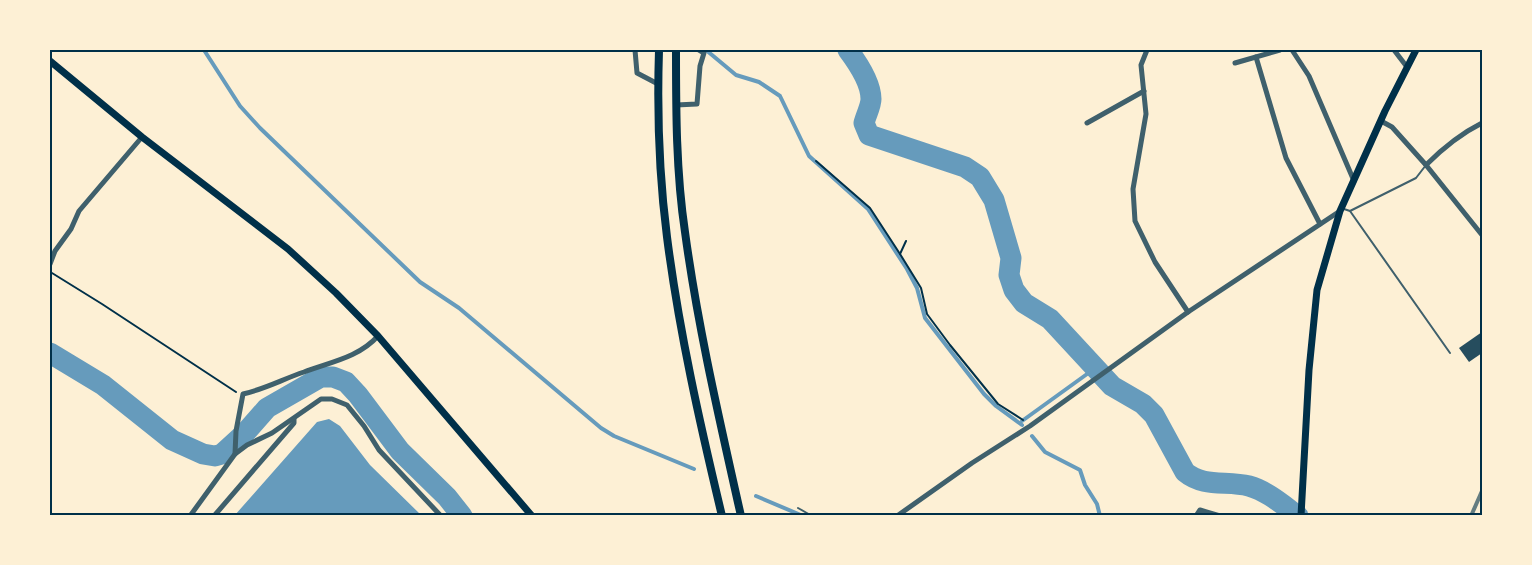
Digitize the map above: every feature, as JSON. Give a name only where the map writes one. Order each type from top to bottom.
[{"type":"highway","points":[[659,50],[661,167],[666,236],[698,415],[722,516]]},
{"type":"highway","points":[[676,50],[678,166],[685,231],[717,408],[741,516]]},
{"type":"main road","points":[[1301,513],[1317,291],[1341,209],[1416,50]]},
{"type":"main road","points":[[50,61],[142,137],[288,249],[336,293],[378,336],[531,516]]},
{"type":"street","points":[[635,50],[637,74],[658,84]]},
{"type":"street","points":[[676,105],[697,104],[700,66],[705,53],[699,50]]},
{"type":"street","points":[[1147,50],[1141,65],[1146,114],[1133,189],[1135,222],[1155,262],[1188,312]]},
{"type":"street","points":[[1235,63],[1280,50]]},
{"type":"street","points":[[1292,50],[1309,76],[1354,181]]},
{"type":"street","points":[[1394,50],[1407,67]]},
{"type":"street","points":[[1256,57],[1286,158],[1320,224]]},
{"type":"street","points":[[1088,123],[1144,91]]},
{"type":"street","points":[[1381,122],[1392,127],[1426,165],[1482,235]]},
{"type":"street","points":[[1426,165],[1462,133],[1482,123]]},
{"type":"street","points":[[50,264],[55,251],[71,229],[79,211],[142,137]]},
{"type":"street","points":[[897,516],[972,463],[1030,426],[1188,312],[1341,209]]},
{"type":"street","points":[[235,451],[243,394],[258,391],[346,358],[368,348],[378,336]]},
{"type":"street","points":[[190,516],[235,451],[272,434],[321,399],[332,399],[346,405],[364,426],[379,450],[441,516]]},
{"type":"street","points":[[214,516],[294,423],[294,419]]},
{"type":"street","points":[[1196,516],[1200,510],[1220,516]]},
{"type":"lane","points":[[1341,209],[1350,211],[1416,178],[1426,165]]},
{"type":"lane","points":[[1350,211],[1450,353]]},
{"type":"lane","points":[[798,508],[812,516]]},
{"type":"path","points":[[816,161],[870,208],[921,288],[927,314],[998,404],[1022,419]]},
{"type":"path","points":[[900,254],[906,241]]},
{"type":"path","points":[[50,272],[233,392],[243,394]]},
{"type":"water","points":[[329,419],[340,426],[370,465],[421,515],[235,515],[317,422]]},
{"type":"building","points":[[1482,332],[1482,353],[1469,362],[1459,348]]},
{"type":"waterway","points":[[204,50],[240,106],[260,128],[420,282],[459,308],[601,428],[614,436],[694,469]]},
{"type":"waterway","points":[[706,50],[736,75],[759,82],[780,96],[809,156],[868,209],[917,288],[925,318],[984,394],[1022,425]]},
{"type":"waterway","points":[[848,50],[869,86],[871,99],[864,123],[869,135],[965,167],[980,177],[994,200],[1011,258],[1009,275],[1014,290],[1024,303],[1050,319],[1112,386],[1143,404],[1154,415],[1185,472],[1208,482],[1241,484],[1256,488],[1298,516]]},
{"type":"waterway","points":[[50,353],[103,385],[172,440],[203,454],[215,456],[222,454],[245,433],[267,408],[321,377],[333,377],[346,382],[400,451],[447,497],[462,516]]},
{"type":"waterway","points":[[1022,421],[1094,369]]},
{"type":"waterway","points":[[1032,436],[1045,452],[1080,470],[1085,485],[1097,504],[1100,516]]},
{"type":"waterway","points":[[756,496],[803,516]]},
{"type":"railway","points":[[1471,516],[1482,491]]}]
